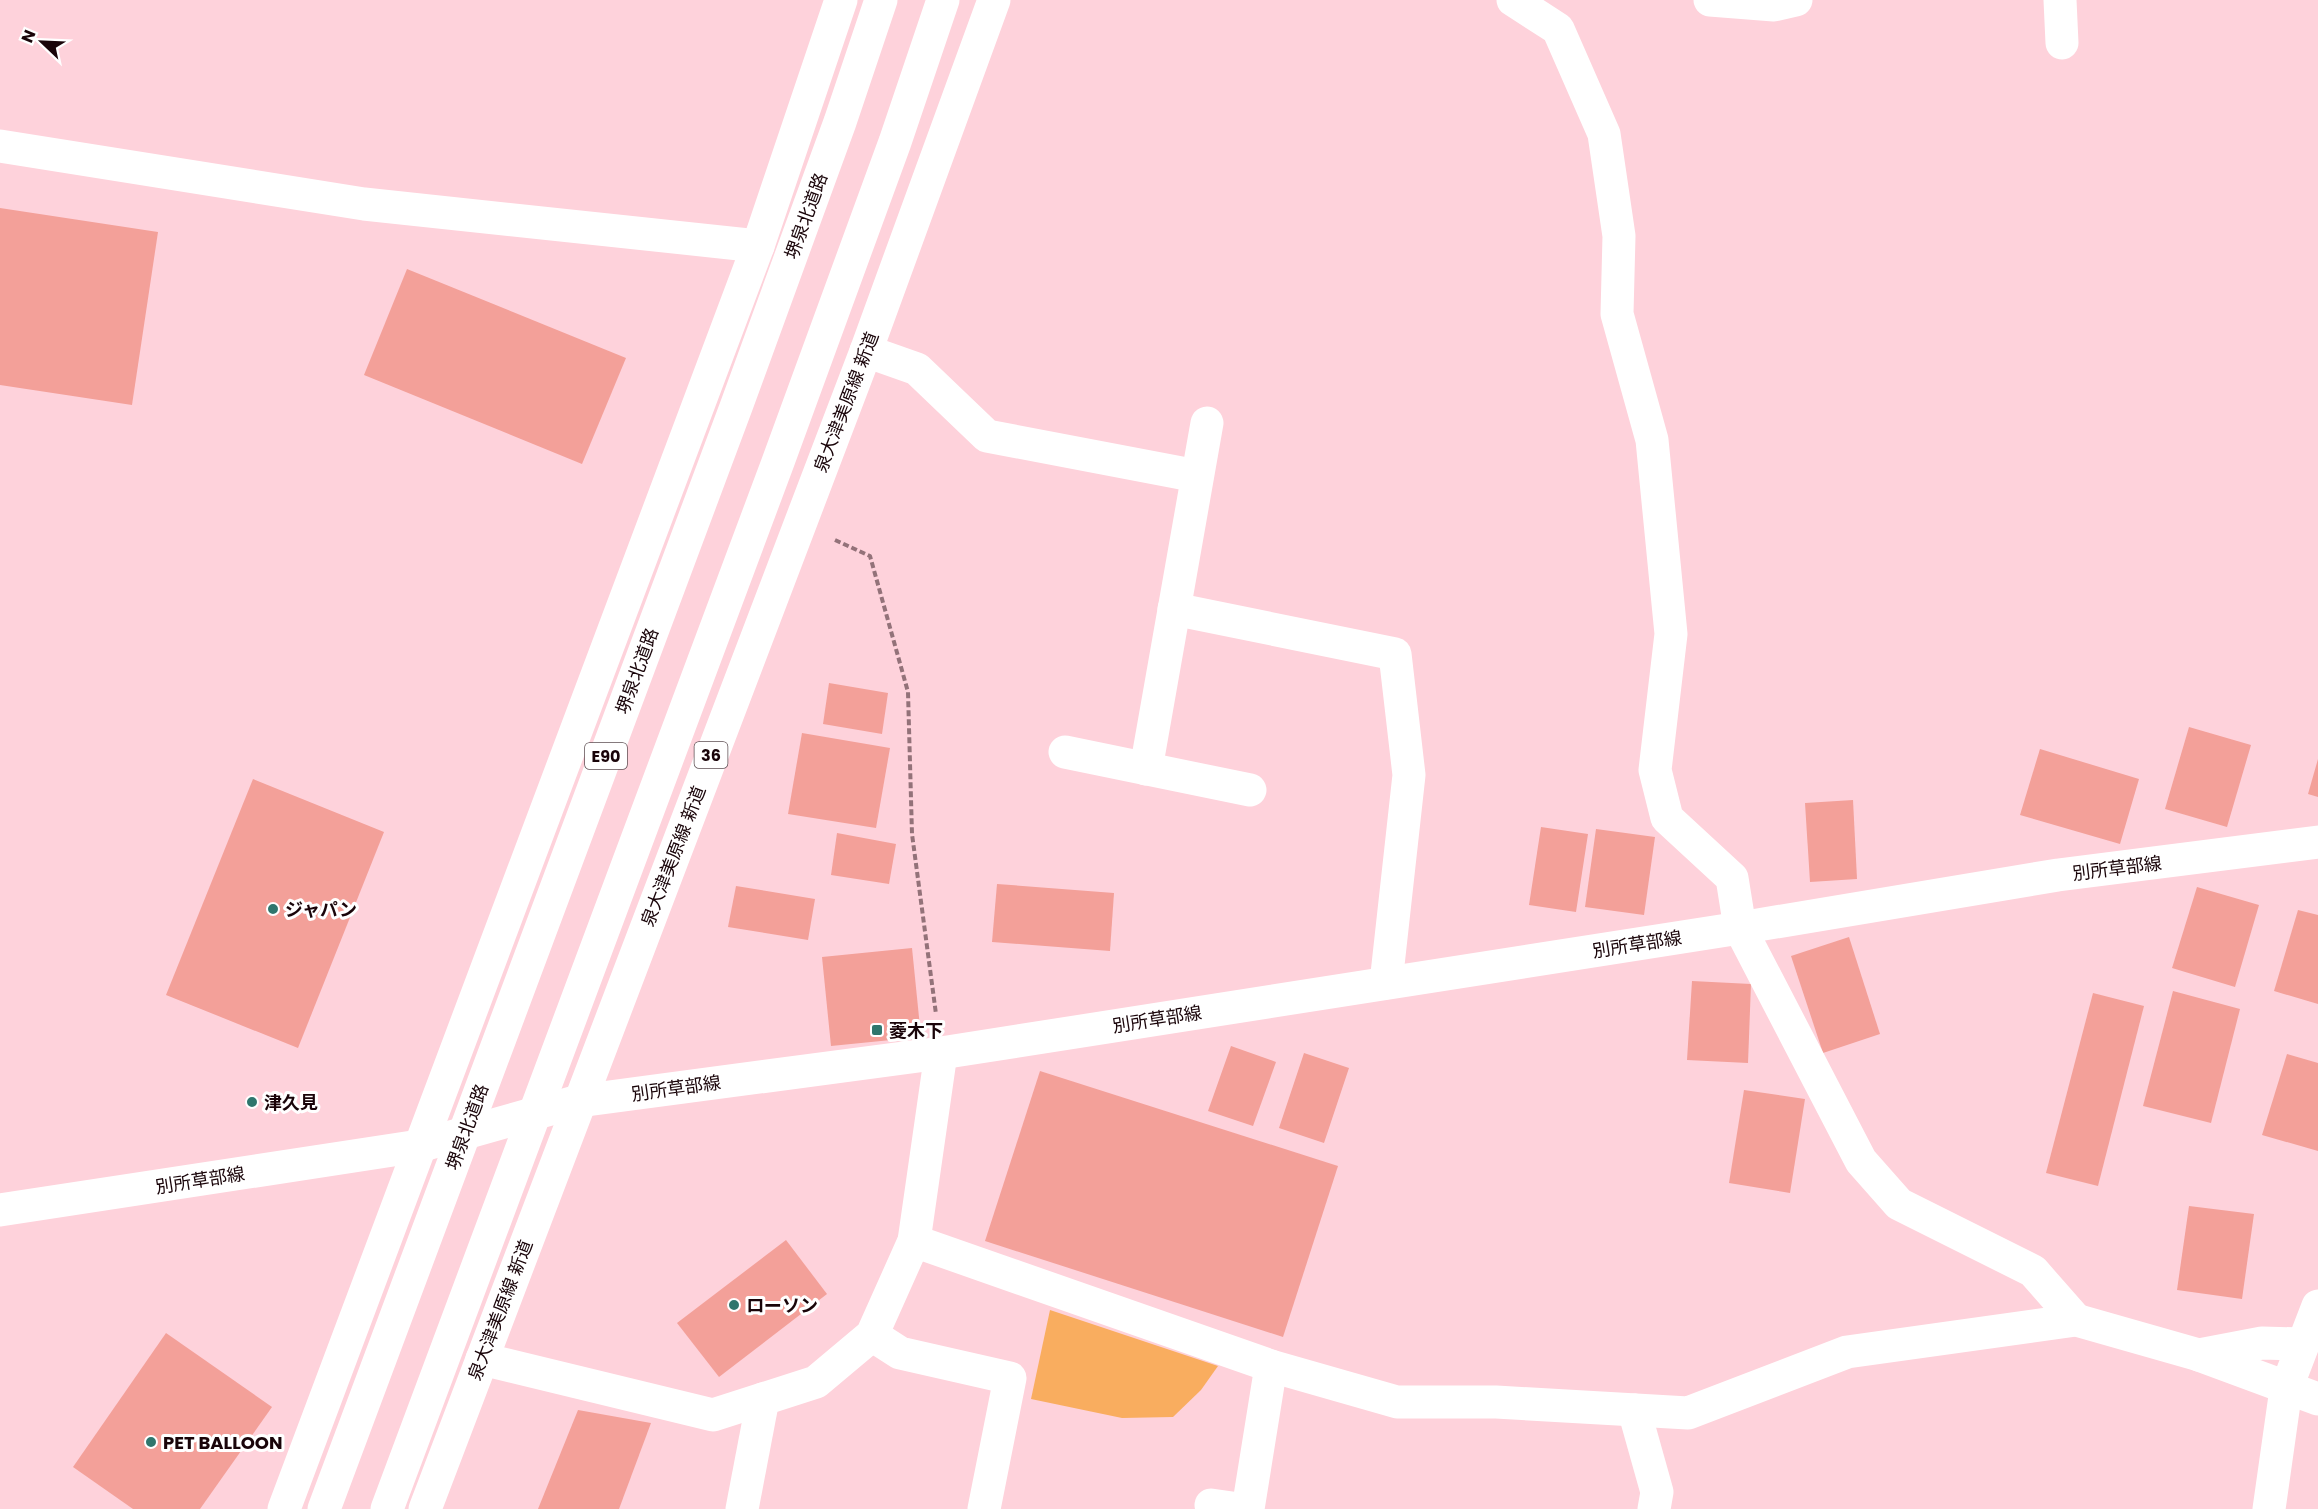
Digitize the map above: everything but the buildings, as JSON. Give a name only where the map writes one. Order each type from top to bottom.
[{"type":"main road","points":[[284,1509],[758,246],[841,0]]},
{"type":"main road","name":"堺泉北道路","points":[[324,1509],[736,407],[840,123],[881,0]]},
{"type":"main road","points":[[387,1509],[774,473],[895,142],[943,0]]},
{"type":"main road","name":"泉大津美原線 新道","points":[[425,1509],[866,351],[969,75],[994,0]]},
{"type":"main road","points":[[1513,0],[1558,29],[1604,134],[1619,236],[1617,314],[1652,440],[1671,634],[1655,770],[1667,818],[1732,878],[1740,928],[1861,1161],[1899,1204],[2033,1270],[2076,1320]]},
{"type":"main road","points":[[1710,0],[1774,5],[1796,0]]},
{"type":"main road","points":[[2060,0],[2062,43]]},
{"type":"main road","points":[[0,146],[364,204],[758,246]]},
{"type":"main road","points":[[866,351],[917,369],[987,436],[1197,476]]},
{"type":"main road","points":[[1146,769],[1207,423]]},
{"type":"main road","points":[[1174,609],[1395,654],[1409,776],[1386,983]]},
{"type":"main road","points":[[1065,752],[1250,790]]},
{"type":"main road","name":"別所草部線","points":[[0,1210],[419,1146],[579,1101],[941,1053],[1740,928],[2058,875],[2318,842]]},
{"type":"main road","points":[[482,1359],[713,1415],[816,1382],[872,1335],[914,1241],[941,1053]]},
{"type":"main road","points":[[914,1241],[1271,1366],[1397,1402],[1496,1402],[1688,1413],[1847,1352],[2076,1320],[2199,1355],[2318,1399]]},
{"type":"main road","points":[[2269,1509],[2286,1389],[2318,1306]]},
{"type":"main road","points":[[872,1335],[900,1353],[1010,1378],[984,1509]]},
{"type":"main road","points":[[2199,1355],[2262,1343],[2303,1344]]},
{"type":"main road","points":[[1248,1509],[1271,1366]]},
{"type":"main road","points":[[742,1509],[763,1399]]},
{"type":"main road","points":[[1634,1410],[1657,1492],[1654,1509]]},
{"type":"path","points":[[799,524],[870,556],[908,692],[912,834],[941,1053]]},
{"type":"shaded area","points":[[1050,1310],[1218,1366],[1201,1390],[1173,1417],[1122,1418],[1031,1399]]},
{"type":"place","name":"ジャパン","points":[[273,909]]},
{"type":"place","name":"菱木下","points":[[877,1030]]},
{"type":"place","name":"津久見","points":[[252,1102]]},
{"type":"place","name":"ローソン","points":[[734,1305]]},
{"type":"place","name":"PET BALLOON","points":[[151,1442]]}]
